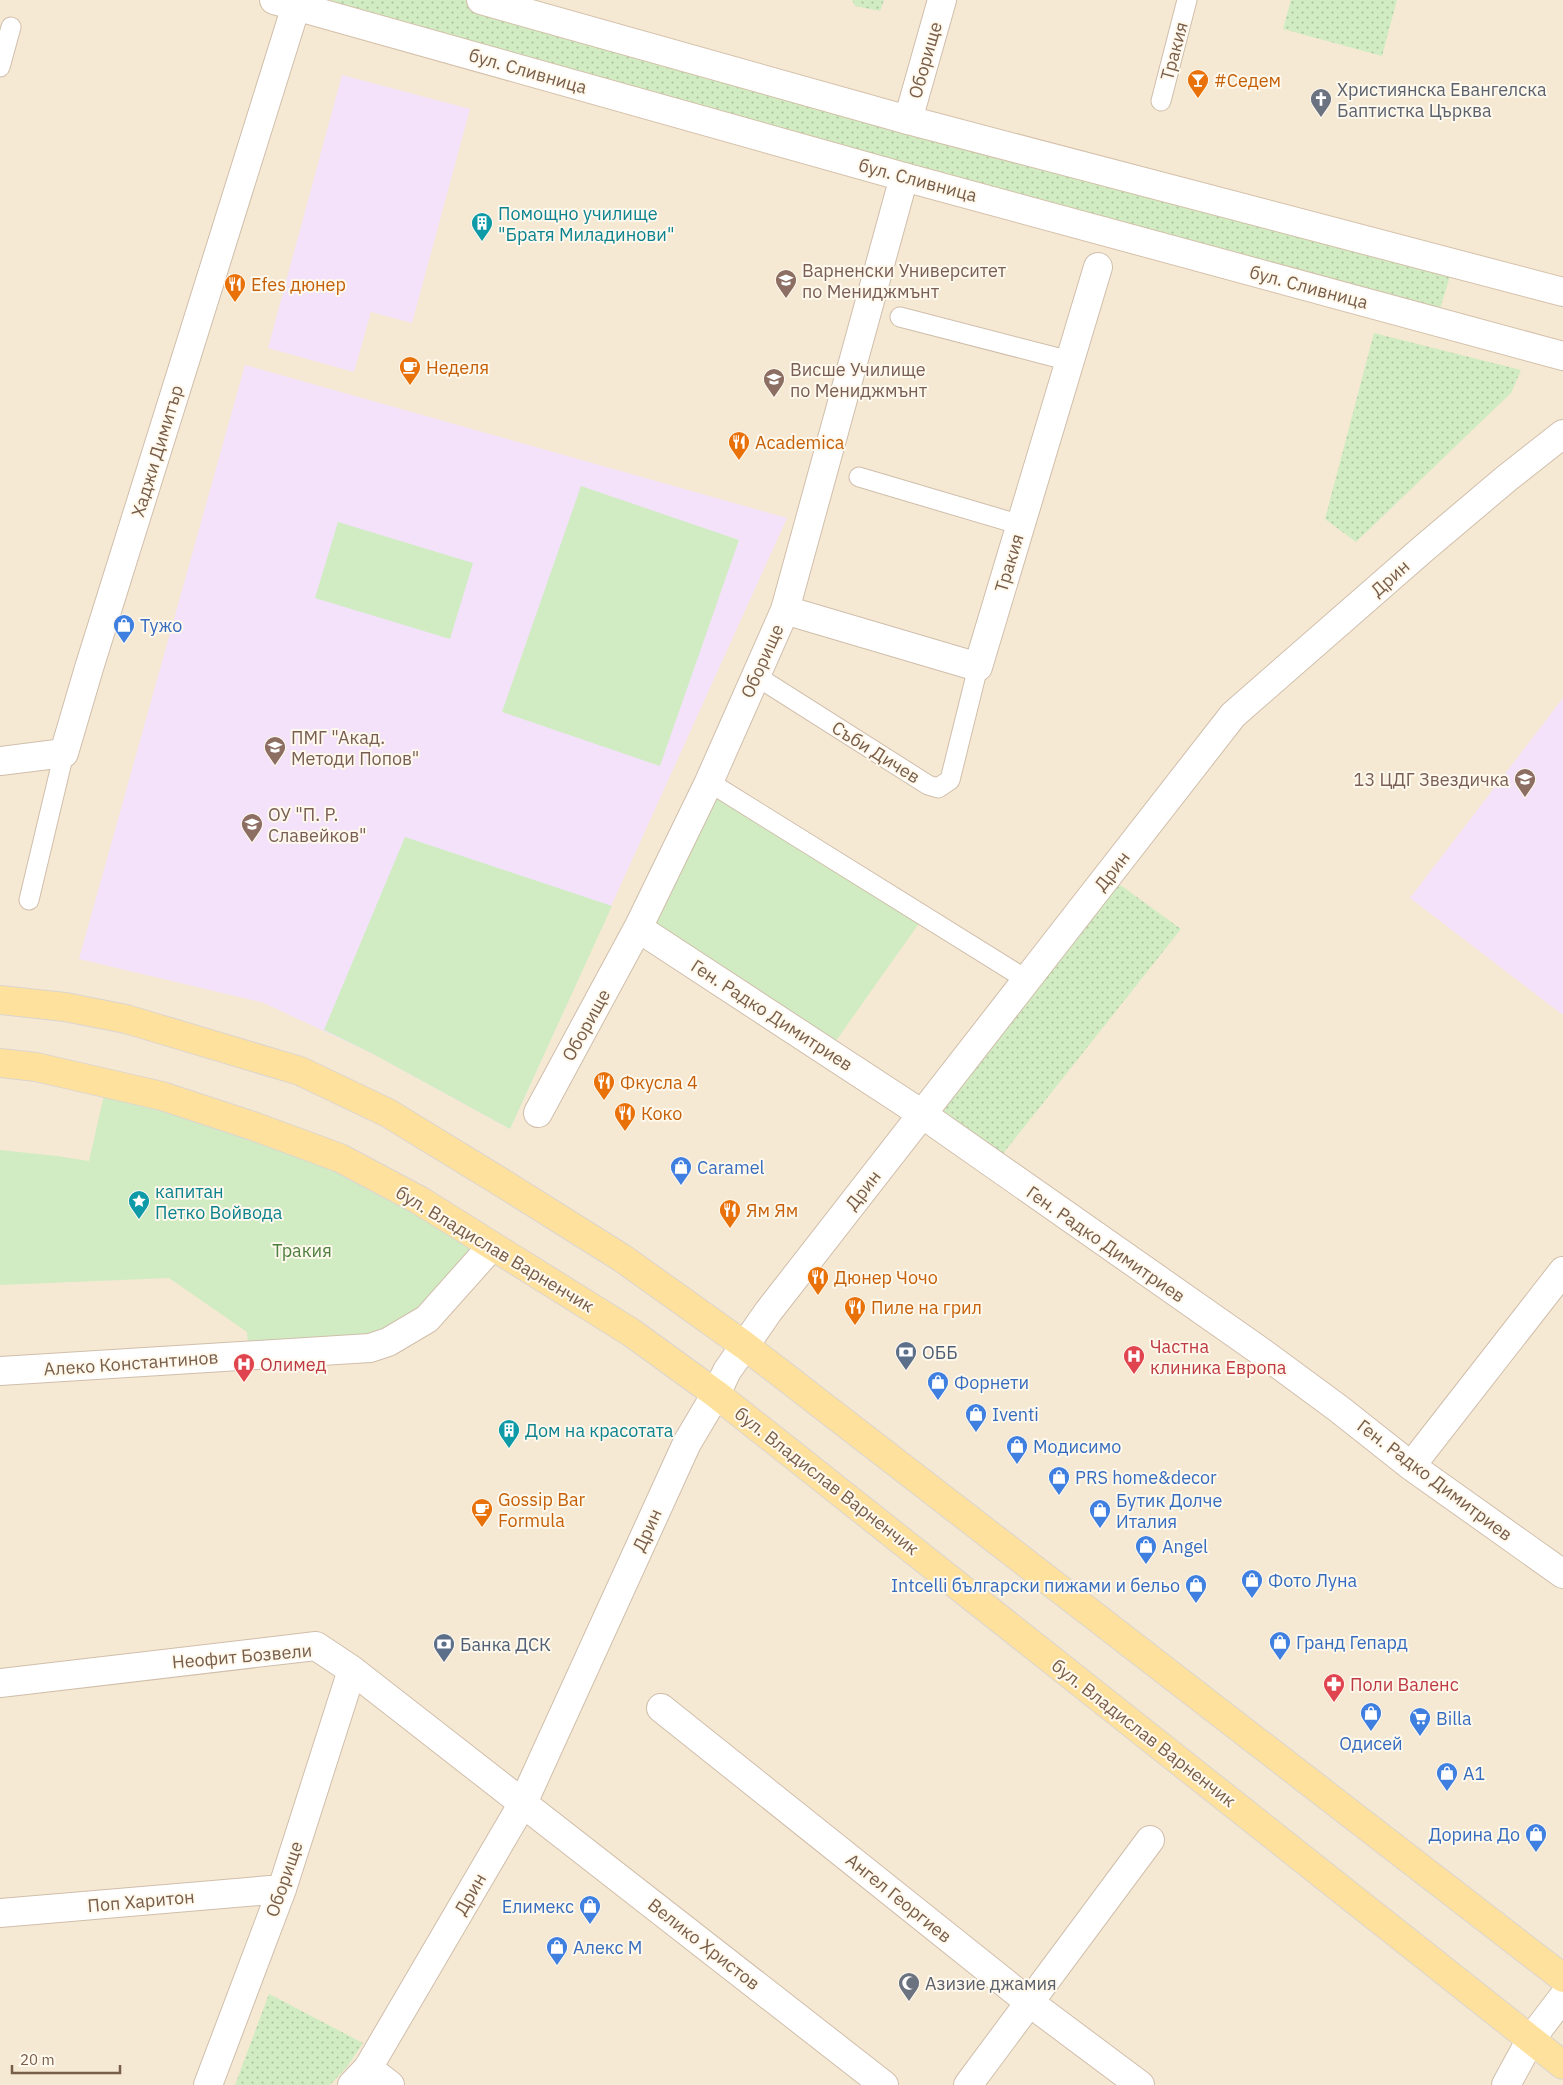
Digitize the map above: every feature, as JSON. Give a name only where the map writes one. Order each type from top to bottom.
[{"type":"main road","points":[[0,1000],[65,1007],[126,1019],[300,1070],[388,1114],[504,1184],[622,1258],[744,1345],[1563,1978]]},
{"type":"main road","name":"бул. Владислав Варненчик","points":[[0,1063],[36,1067],[162,1096],[253,1126],[340,1158],[419,1200],[632,1333],[716,1394],[1563,2065]]},
{"type":"street","points":[[482,0],[908,120],[1563,292]]},
{"type":"street","name":"Оборище","points":[[908,120],[942,0]]},
{"type":"street","name":"бул. Сливница","points":[[285,3],[904,177],[1563,356]]},
{"type":"street","name":"Хаджи Димитър","points":[[64,754],[285,3]]},
{"type":"street","name":"Оборище","points":[[538,1113],[638,928],[709,782],[785,610],[904,177]]},
{"type":"street","name":"Тракия","points":[[978,667],[1098,266]]},
{"type":"street","name":"Дрин","points":[[360,2077],[523,1803],[683,1451],[727,1371],[768,1312],[1234,715],[1430,543],[1563,434]]},
{"type":"street","points":[[785,610],[978,667]]},
{"type":"street","points":[[0,761],[64,754]]},
{"type":"street","name":"Ген. Радко Димитриев","points":[[638,928],[922,1114],[1263,1353],[1339,1409],[1411,1466],[1563,1574]]},
{"type":"street","name":"Алеко Константинов","points":[[0,1371],[370,1348],[388,1342],[427,1319],[492,1246]]},
{"type":"street","points":[[1411,1466],[1563,1272]]},
{"type":"street","name":"Неофит Бозвели","points":[[0,1683],[316,1646],[352,1670],[523,1803]]},
{"type":"street","name":"Оборище","points":[[208,2085],[282,1890],[352,1670]]},
{"type":"street","name":"Ангел Георгиев","points":[[661,1708],[1029,2002],[1140,2085]]},
{"type":"street","name":"Велико Христов","points":[[523,1803],[884,2085]]},
{"type":"street","points":[[968,2085],[1150,1840]]},
{"type":"street","name":"Поп Харитон","points":[[0,1913],[282,1890]]},
{"type":"street","points":[[1506,2085],[1531,2039],[1563,1997]]},
{"type":"street","points":[[360,2077],[390,2085]]},
{"type":"lane","name":"Тракия","points":[[1161,101],[1187,0]]},
{"type":"lane","points":[[0,67],[11,27]]},
{"type":"lane","points":[[900,316],[1070,361]]},
{"type":"lane","points":[[858,477],[1021,525]]},
{"type":"lane","name":"Съби Дичев","points":[[756,676],[928,785],[938,788],[950,780],[978,667]]},
{"type":"lane","name":"Хаджи Димитър","points":[[29,900],[64,754]]},
{"type":"lane","points":[[709,782],[1027,980]]},
{"type":"shaded area","points":[[0,0],[1563,0],[1563,340],[1549,363],[1563,369],[1563,2085],[0,2085]]},
{"type":"shaded area","points":[[342,75],[470,109],[412,323],[371,312],[354,372],[268,348]]},
{"type":"shaded area","points":[[245,365],[787,518],[510,1129],[373,1054],[264,1003],[79,959]]},
{"type":"shaded area","name":"13 ЦДГ Звездичка","points":[[1563,698],[1563,1015],[1410,898]]},
{"type":"green space","points":[[274,0],[487,0],[1454,263],[1436,322]]},
{"type":"green space","points":[[852,0],[884,0],[880,11],[855,6]]},
{"type":"green space","points":[[1291,0],[1397,0],[1382,56],[1283,29]]},
{"type":"green space","points":[[1374,333],[1521,370],[1511,393],[1356,542],[1325,519]]},
{"type":"green space","points":[[581,486],[739,540],[660,766],[502,712]]},
{"type":"green space","points":[[338,522],[473,563],[450,639],[315,598]]},
{"type":"green space","points":[[709,782],[925,915],[828,1052],[638,928]]},
{"type":"green space","points":[[405,837],[612,906],[510,1129],[373,1054],[324,1030]]},
{"type":"green space","points":[[1108,876],[1181,929],[994,1165],[922,1114]]},
{"type":"green space","name":"Тракия","points":[[107,1082],[253,1126],[492,1246],[407,1332],[249,1355],[247,1332],[169,1278],[0,1285],[0,1150],[89,1161]]},
{"type":"green space","points":[[269,1994],[363,2043],[347,2067],[330,2085],[235,2085]]},
{"type":"place","name":"#Седем","points":[[1198,99]]},
{"type":"place","name":"Християнска Евангелска Баптистка Църква","points":[[1321,118]]},
{"type":"place","name":"Помощно училище \"Братя Миладинови\"","points":[[482,242]]},
{"type":"place","name":"Варненски Университет по Мениджмънт","points":[[786,299]]},
{"type":"place","name":"Efes дюнер","points":[[235,303]]},
{"type":"place","name":"Неделя","points":[[410,386]]},
{"type":"place","name":"Висше Училище по Мениджмънт","points":[[774,398]]},
{"type":"place","name":"Academica","points":[[739,461]]},
{"type":"place","name":"Тужо","points":[[124,644]]},
{"type":"place","name":"ПМГ \"Акад. Методи Попов\"","points":[[275,766]]},
{"type":"place","name":"13 ЦДГ Звездичка","points":[[1525,798]]},
{"type":"place","name":"ОУ \"П. Р. Славейков\"","points":[[252,843]]},
{"type":"place","name":"Фкусла 4","points":[[604,1101]]},
{"type":"place","name":"Коко","points":[[625,1132]]},
{"type":"place","name":"Caramel","points":[[681,1186]]},
{"type":"place","name":"капитан Петко Войвода","points":[[139,1220]]},
{"type":"place","name":"Ям Ям","points":[[730,1229]]},
{"type":"place","name":"Дюнер Чочо","points":[[818,1296]]},
{"type":"place","name":"Пиле на грил","points":[[855,1326]]},
{"type":"place","name":"ОББ","points":[[906,1371]]},
{"type":"place","name":"Частна клиника Европа","points":[[1134,1375]]},
{"type":"place","name":"Олимед","points":[[244,1383]]},
{"type":"place","name":"Форнети","points":[[938,1401]]},
{"type":"place","name":"Iventi","points":[[976,1433]]},
{"type":"place","name":"Дом на красотата","points":[[509,1449]]},
{"type":"place","name":"Модисимо","points":[[1017,1465]]},
{"type":"place","name":"PRS home&decor","points":[[1059,1496]]},
{"type":"place","name":"Gossip Bar Formula","points":[[482,1528]]},
{"type":"place","name":"Бутик Долче Италия","points":[[1100,1529]]},
{"type":"place","name":"Angel","points":[[1146,1565]]},
{"type":"place","name":"Фото Луна","points":[[1252,1599]]},
{"type":"place","name":"Intcelli български пижами и бельо","points":[[1196,1604]]},
{"type":"place","name":"Гранд Гепард","points":[[1280,1661]]},
{"type":"place","name":"Банка ДСК","points":[[444,1663]]},
{"type":"place","name":"Поли Валенс","points":[[1334,1703]]},
{"type":"place","name":"Одисей","points":[[1371,1732]]},
{"type":"place","name":"Billa","points":[[1420,1737]]},
{"type":"place","name":"A1","points":[[1447,1792]]},
{"type":"place","name":"Дорина До","points":[[1536,1853]]},
{"type":"place","name":"Елимекс","points":[[590,1925]]},
{"type":"place","name":"Алекс М","points":[[557,1966]]},
{"type":"place","name":"Азизие джамия","points":[[909,2002]]}]
